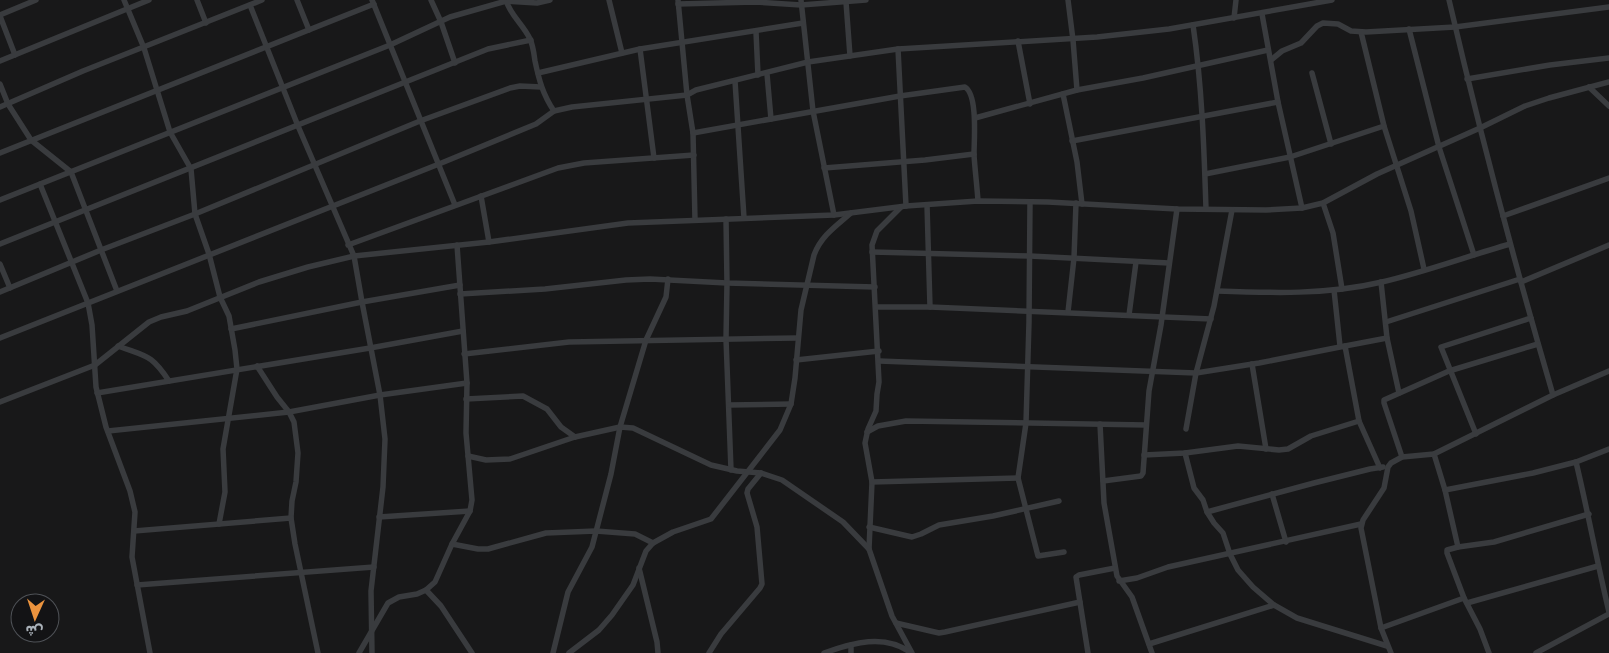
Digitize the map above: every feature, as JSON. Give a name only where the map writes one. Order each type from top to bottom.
[{"type":"street","points":[[15,55],[0,16],[36,0]]},
{"type":"street","points":[[124,0],[144,48],[170,132],[190,170],[195,214],[209,254],[220,297],[229,316],[232,329],[237,369],[223,449],[225,492],[219,524]]},
{"type":"street","points":[[0,61],[149,0]]},
{"type":"street","points":[[197,0],[206,23]]},
{"type":"street","points":[[0,107],[262,0]]},
{"type":"street","points":[[297,0],[309,30]]},
{"type":"street","points":[[431,0],[441,22],[454,63]]},
{"type":"street","points":[[0,200],[390,45],[450,17],[506,1],[537,2],[550,0]]},
{"type":"street","points":[[608,0],[622,53]]},
{"type":"street","points":[[695,220],[693,133],[687,95],[678,2],[801,3],[866,0]]},
{"type":"street","points":[[1068,0],[1077,90]]},
{"type":"street","points":[[1234,18],[1236,0]]},
{"type":"street","points":[[0,338],[439,164],[536,124],[554,111],[572,106],[687,95],[696,90],[767,74],[808,62],[898,49],[1018,41],[1073,40],[1169,29],[1262,14],[1332,0]]},
{"type":"street","points":[[1449,0],[1467,79],[1510,244],[1553,395]]},
{"type":"street","points":[[506,1],[509,11],[520,22],[531,40],[541,87],[554,111]]},
{"type":"street","points":[[0,153],[267,48],[373,2],[455,205]]},
{"type":"street","points":[[846,2],[850,56]]},
{"type":"street","points":[[801,3],[814,111],[834,215]]},
{"type":"street","points":[[250,5],[298,126],[354,256],[380,395],[385,439],[383,487],[371,591],[372,653]]},
{"type":"street","points":[[1270,60],[1282,51],[1301,43],[1317,26],[1323,23],[1338,24],[1351,31],[1361,32],[1455,26],[1609,7]]},
{"type":"street","points":[[1262,14],[1278,102],[1302,208]]},
{"type":"street","points":[[538,73],[640,49],[803,23]]},
{"type":"street","points":[[1193,25],[1199,65],[1203,116],[1206,209]]},
{"type":"street","points":[[1409,29],[1439,147],[1474,255]]},
{"type":"street","points":[[756,32],[758,75]]},
{"type":"street","points":[[1361,32],[1384,126],[1411,211],[1424,270]]},
{"type":"street","points":[[0,244],[190,170],[488,49],[531,40]]},
{"type":"street","points":[[1018,41],[1030,104]]},
{"type":"street","points":[[640,49],[654,158]]},
{"type":"street","points":[[898,49],[903,207],[877,231],[874,238],[872,252],[879,382],[876,411],[867,432],[864,448],[872,482],[869,549],[896,623],[912,653]]},
{"type":"street","points":[[975,118],[1077,90],[1268,50]]},
{"type":"street","points":[[1467,79],[1550,65],[1609,58]]},
{"type":"street","points":[[1312,73],[1331,144]]},
{"type":"street","points":[[767,74],[772,119]]},
{"type":"street","points":[[735,81],[744,218]]},
{"type":"street","points":[[0,402],[94,365],[150,322],[187,311],[259,282],[308,266],[354,256],[489,242],[599,226],[695,220],[834,215],[978,201],[1079,203],[1176,209],[1302,208],[1323,203],[1396,166],[1524,106],[1609,82]]},
{"type":"street","points":[[0,84],[8,104],[31,140],[71,172],[117,291]]},
{"type":"street","points":[[0,292],[420,121],[510,88],[520,86],[541,87]]},
{"type":"street","points":[[693,133],[900,96],[965,87],[968,88],[970,93],[975,118],[974,154],[978,201]]},
{"type":"street","points":[[1589,87],[1609,106]]},
{"type":"street","points":[[1063,94],[1077,162],[1079,203],[1068,312]]},
{"type":"street","points":[[1072,141],[1278,102]]},
{"type":"street","points":[[1205,174],[1290,157],[1384,126]]},
{"type":"street","points":[[824,168],[974,154]]},
{"type":"street","points":[[348,245],[558,168],[570,165],[694,155]]},
{"type":"street","points":[[1504,216],[1609,178]]},
{"type":"street","points":[[40,184],[88,303],[92,325],[97,393],[117,459],[130,491],[135,512],[132,557],[150,653]]},
{"type":"street","points":[[482,196],[489,242]]},
{"type":"street","points":[[1030,202],[1030,311],[1026,423],[1018,478],[1038,556],[1064,552]]},
{"type":"street","points":[[1323,203],[1332,234],[1342,288]]},
{"type":"street","points":[[927,205],[930,307]]},
{"type":"street","points":[[1103,481],[1141,476],[1143,473],[1152,371],[1162,316],[1176,209]]},
{"type":"street","points":[[1186,429],[1196,373],[1217,291],[1232,210]]},
{"type":"street","points":[[569,653],[599,630],[612,615],[633,585],[646,551],[652,543],[673,532],[711,519],[780,430],[791,404],[801,310],[814,255],[821,240],[851,213]]},
{"type":"street","points":[[726,219],[726,338],[731,470]]},
{"type":"street","points":[[1217,291],[1294,293],[1334,290],[1381,282],[1510,244]]},
{"type":"street","points":[[360,653],[388,603],[393,599],[426,590],[435,582],[470,510],[472,500],[466,426],[467,383],[457,245]]},
{"type":"street","points":[[1386,322],[1521,281],[1609,246]]},
{"type":"street","points":[[872,252],[1030,256],[1169,263]]},
{"type":"street","points":[[1130,315],[1136,262]]},
{"type":"street","points":[[0,264],[10,288]]},
{"type":"street","points":[[460,294],[545,289],[626,280],[875,287]]},
{"type":"street","points":[[553,653],[568,592],[588,555],[596,531],[611,474],[620,427],[646,340],[666,298],[668,280]]},
{"type":"street","points":[[1381,282],[1387,338],[1399,393]]},
{"type":"street","points":[[232,329],[362,302],[460,285]]},
{"type":"street","points":[[1334,290],[1343,346],[1359,421],[1380,468]]},
{"type":"street","points":[[876,307],[930,307],[1210,319]]},
{"type":"street","points":[[1476,434],[1449,371],[1442,346],[1531,318]]},
{"type":"street","points":[[97,393],[463,331]]},
{"type":"street","points":[[464,354],[569,342],[797,338]]},
{"type":"street","points":[[879,360],[1196,373],[1387,338]]},
{"type":"street","points":[[1402,457],[1384,400],[1449,371],[1538,344]]},
{"type":"street","points":[[118,346],[147,355],[156,363],[169,381]]},
{"type":"street","points":[[796,360],[878,350]]},
{"type":"street","points":[[1252,364],[1266,449]]},
{"type":"street","points":[[257,366],[294,422],[298,448],[291,518],[318,653]]},
{"type":"street","points":[[1207,512],[1388,466],[1402,457],[1434,454],[1553,395],[1609,371]]},
{"type":"street","points":[[108,431],[289,412],[380,395],[467,383]]},
{"type":"street","points":[[466,399],[523,396],[547,409],[561,427],[575,437]]},
{"type":"street","points":[[729,405],[791,404]]},
{"type":"street","points":[[867,432],[878,426],[906,421],[1146,425]]},
{"type":"street","points":[[1144,455],[1185,453],[1238,446],[1288,449],[1311,436],[1359,421]]},
{"type":"street","points":[[1100,424],[1104,503],[1115,568],[1119,581],[1132,597],[1152,653]]},
{"type":"street","points":[[468,456],[486,460],[510,459],[575,437],[620,427],[639,430],[712,465],[731,470],[761,473],[782,480],[843,522],[869,549]]},
{"type":"street","points":[[1445,490],[1533,473],[1576,462],[1609,449]]},
{"type":"street","points":[[1185,453],[1194,488],[1204,500],[1207,512],[1214,523],[1223,533],[1230,554],[1243,577],[1274,604],[1308,622],[1387,646]]},
{"type":"street","points":[[1434,454],[1445,490],[1458,546]]},
{"type":"street","points":[[1536,653],[1609,613],[1589,514],[1576,462]]},
{"type":"street","points":[[1388,466],[1384,488],[1361,524],[1381,628],[1391,653]]},
{"type":"street","points":[[709,653],[721,634],[762,584],[757,527],[747,493],[761,473]]},
{"type":"street","points":[[872,482],[1018,478]]},
{"type":"street","points":[[1272,494],[1286,542]]},
{"type":"street","points":[[869,527],[912,537],[939,525],[1059,501]]},
{"type":"street","points":[[379,517],[470,510]]},
{"type":"street","points":[[1489,653],[1480,629],[1465,600],[1447,550],[1458,546],[1494,542],[1589,514]]},
{"type":"street","points":[[134,532],[291,518]]},
{"type":"street","points":[[1119,581],[1137,578],[1168,567],[1361,524]]},
{"type":"street","points":[[452,544],[488,549],[546,532],[596,531],[635,534],[652,543]]},
{"type":"street","points":[[1381,628],[1465,600],[1598,566]]},
{"type":"street","points":[[137,585],[374,567]]},
{"type":"street","points":[[639,568],[658,653]]},
{"type":"street","points":[[1088,653],[1076,577],[1115,568]]},
{"type":"street","points":[[426,590],[442,606],[472,653]]},
{"type":"street","points":[[896,623],[939,633],[1080,602]]},
{"type":"street","points":[[1149,644],[1274,604]]},
{"type":"street","points":[[824,653],[875,641],[895,643],[912,653]]},
{"type":"street","points":[[851,646],[851,653]]}]
